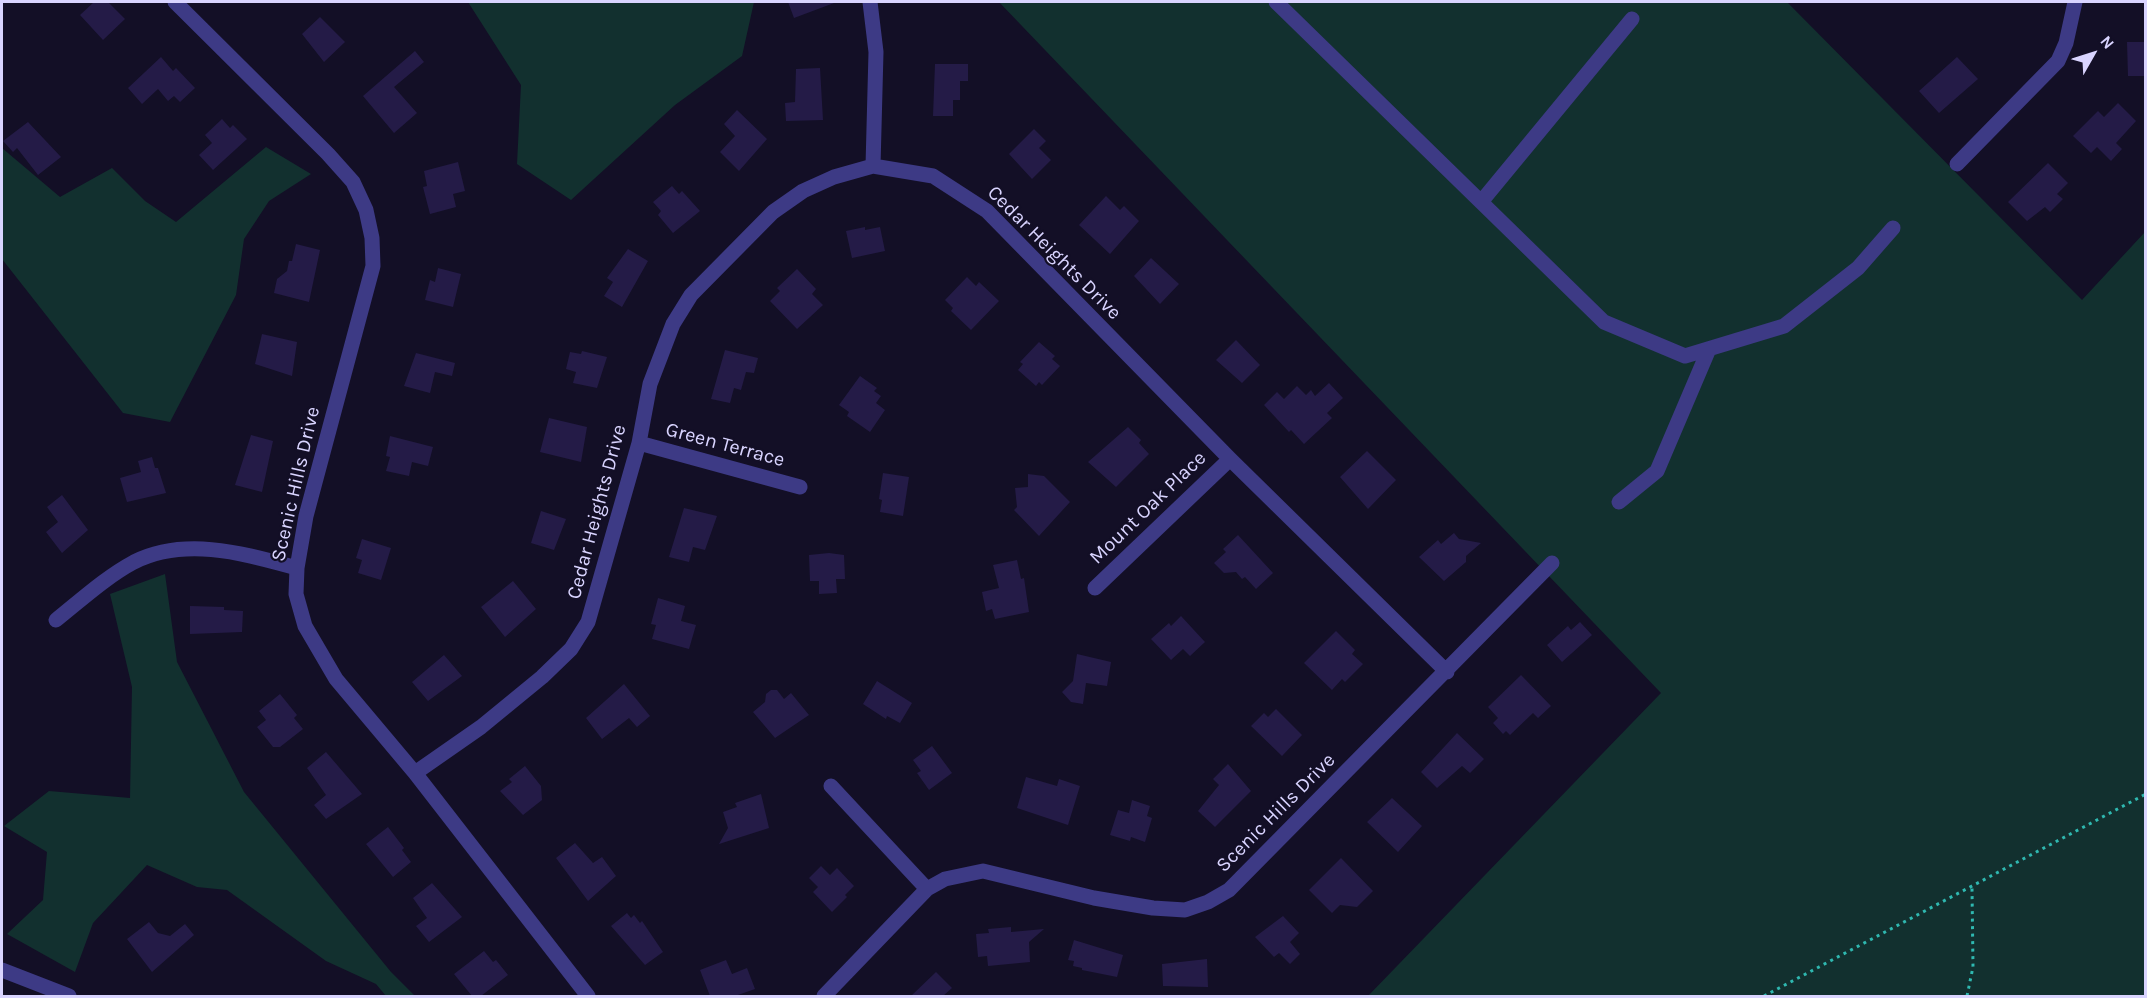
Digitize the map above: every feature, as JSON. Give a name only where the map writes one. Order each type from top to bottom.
[{"type":"street","name":"Scenic Hills Drive","points":[[175,2],[328,154],[353,182],[366,210],[372,238],[373,266],[306,516],[297,568],[296,594],[305,626],[336,680],[415,773],[588,996]]},
{"type":"street","points":[[870,2],[876,52],[873,166]]},
{"type":"street","points":[[1276,2],[1604,322],[1685,356],[1784,326],[1858,268],[1893,228]]},
{"type":"street","points":[[1957,164],[2058,61],[2066,43],[2075,2]]},
{"type":"street","points":[[1481,202],[1632,19]]},
{"type":"street","name":"Cedar Heights Drive","points":[[415,773],[481,727],[542,677],[571,649],[588,622],[600,589],[639,443],[650,384],[673,324],[691,295],[773,212],[802,191],[834,177],[873,166],[933,176],[987,210],[1230,459],[1447,672]]},
{"type":"street","points":[[1619,502],[1657,471],[1708,349]]},
{"type":"street","name":"Green Terrace","points":[[639,443],[800,487]]},
{"type":"street","name":"Mount Oak Place","points":[[1095,588],[1230,459]]},
{"type":"street","points":[[56,620],[135,562],[165,552],[191,547],[249,555],[297,568]]},
{"type":"street","name":"Scenic Hills Drive","points":[[824,996],[927,889],[945,879],[983,871],[1094,898],[1153,908],[1185,910],[1208,902],[1229,890],[1447,672],[1552,563]]},
{"type":"street","points":[[831,786],[927,889]]},
{"type":"street","points":[[2,970],[69,996]]},
{"type":"path","points":[[1764,996],[1972,888],[2145,794]]},
{"type":"path","points":[[1967,996],[1973,967],[1972,888]]},
{"type":"green space","points":[[468,2],[754,2],[742,56],[675,105],[571,200],[517,164],[521,85]]},
{"type":"green space","points":[[999,2],[1787,2],[2082,300],[2145,232],[2145,996],[1368,996],[1661,693]]},
{"type":"green space","points":[[266,147],[311,174],[269,201],[244,239],[236,295],[170,422],[123,413],[2,259],[2,148],[60,197],[112,168],[145,201],[176,222]]},
{"type":"green space","points":[[165,574],[177,662],[244,792],[391,972],[415,996],[386,996],[376,984],[326,961],[227,890],[197,887],[147,865],[93,923],[75,972],[7,934],[43,900],[47,852],[4,826],[49,791],[130,798],[132,687],[110,594]]},
{"type":"building","points":[[94,2],[108,2],[125,19],[103,40],[80,15]]},
{"type":"building","points":[[788,2],[834,2],[834,3],[794,18]]},
{"type":"building","points":[[320,17],[345,42],[324,62],[302,34]]},
{"type":"building","points":[[2127,42],[2145,42],[2145,76],[2128,76]]},
{"type":"building","points":[[415,51],[424,62],[394,87],[417,113],[394,133],[363,96]]},
{"type":"building","points":[[161,57],[173,71],[176,68],[195,88],[180,102],[174,96],[168,101],[158,89],[142,104],[128,88]]},
{"type":"building","points":[[1957,57],[1978,79],[1939,113],[1919,91]]},
{"type":"building","points":[[935,64],[968,64],[968,81],[960,81],[960,100],[953,100],[953,116],[933,116]]},
{"type":"building","points":[[820,68],[823,120],[786,121],[785,103],[795,102],[796,69]]},
{"type":"building","points":[[2118,103],[2136,121],[2116,143],[2122,149],[2111,161],[2097,147],[2091,153],[2073,136],[2098,111],[2104,117]]},
{"type":"building","points":[[737,110],[767,139],[739,171],[720,152],[735,136],[724,124]]},
{"type":"building","points":[[222,119],[230,128],[233,125],[247,139],[213,170],[199,155],[212,143],[205,135]]},
{"type":"building","points":[[28,122],[61,157],[38,175],[17,148],[13,152],[3,141]]},
{"type":"building","points":[[1034,129],[1046,141],[1039,148],[1051,160],[1032,179],[1009,154]]},
{"type":"building","points":[[458,162],[465,191],[453,194],[456,207],[430,214],[423,187],[427,186],[424,171]]},
{"type":"building","points":[[2048,163],[2068,183],[2057,194],[2063,199],[2050,212],[2045,207],[2027,221],[2008,202]]},
{"type":"building","points":[[672,186],[679,194],[682,191],[700,211],[673,233],[658,215],[661,211],[653,202]]},
{"type":"building","points":[[1106,196],[1120,210],[1124,206],[1139,221],[1110,254],[1079,225]]},
{"type":"building","points":[[865,227],[865,230],[880,227],[885,251],[852,258],[846,231]]},
{"type":"building","points":[[296,244],[320,250],[309,302],[274,293],[277,279],[287,271],[289,261],[292,261]]},
{"type":"building","points":[[628,249],[648,261],[622,307],[604,296],[613,282],[607,278]]},
{"type":"building","points":[[1151,258],[1179,284],[1160,304],[1134,276]]},
{"type":"building","points":[[438,268],[461,274],[453,307],[425,300],[430,280],[435,282]]},
{"type":"building","points":[[797,269],[816,289],[812,294],[823,305],[797,329],[770,301],[780,291],[777,288]]},
{"type":"building","points":[[967,277],[976,286],[979,282],[999,301],[971,330],[951,311],[953,308],[945,300]]},
{"type":"building","points":[[262,334],[297,342],[292,376],[255,364]]},
{"type":"building","points":[[1236,340],[1260,365],[1242,383],[1216,360]]},
{"type":"building","points":[[1039,342],[1055,356],[1052,359],[1060,366],[1042,385],[1039,382],[1036,386],[1018,370],[1023,364],[1020,362]]},
{"type":"building","points":[[725,350],[758,358],[754,373],[746,372],[741,390],[734,388],[730,403],[711,399]]},
{"type":"building","points":[[582,351],[607,357],[597,388],[573,383],[576,372],[566,369],[570,352],[581,354]]},
{"type":"building","points":[[416,353],[455,363],[452,376],[435,372],[430,393],[404,386]]},
{"type":"building","points":[[860,376],[877,388],[874,391],[881,396],[876,403],[885,410],[870,432],[847,416],[849,412],[839,405]]},
{"type":"building","points":[[1329,383],[1343,398],[1327,413],[1332,418],[1304,444],[1291,430],[1289,432],[1264,405],[1277,392],[1284,399],[1297,386],[1306,395],[1311,390],[1315,396]]},
{"type":"building","points":[[549,418],[587,427],[581,462],[540,452]]},
{"type":"building","points":[[1128,427],[1141,440],[1139,443],[1149,454],[1116,487],[1088,462]]},
{"type":"building","points":[[251,435],[273,441],[262,492],[235,485]]},
{"type":"building","points":[[390,436],[433,447],[428,466],[412,462],[409,476],[386,471],[390,457],[386,456]]},
{"type":"building","points":[[1367,451],[1396,480],[1368,509],[1340,477]]},
{"type":"building","points":[[152,457],[166,493],[127,502],[120,478],[141,472],[138,461]]},
{"type":"building","points":[[883,473],[909,477],[903,516],[880,512],[882,500],[879,499]]},
{"type":"building","points":[[1028,474],[1044,476],[1070,502],[1039,536],[1014,510],[1017,507],[1015,488],[1028,487]]},
{"type":"building","points":[[62,495],[88,530],[62,553],[46,532],[58,522],[47,507]]},
{"type":"building","points":[[684,508],[717,516],[705,550],[693,547],[689,562],[669,557]]},
{"type":"building","points":[[541,511],[566,519],[554,550],[531,543]]},
{"type":"building","points":[[1454,533],[1459,539],[1481,543],[1466,556],[1466,562],[1444,581],[1419,557],[1438,540],[1441,544]]},
{"type":"building","points":[[1238,535],[1273,573],[1256,589],[1245,577],[1242,579],[1236,572],[1224,573],[1214,563],[1226,552],[1223,549]]},
{"type":"building","points":[[362,539],[391,548],[381,580],[358,573],[362,560],[356,558]]},
{"type":"building","points":[[829,553],[844,555],[845,579],[836,579],[837,593],[819,594],[819,581],[810,581],[809,555]]},
{"type":"building","points":[[1017,560],[1021,579],[1024,578],[1029,612],[995,619],[992,609],[986,611],[982,592],[999,588],[993,565]]},
{"type":"building","points":[[513,581],[536,609],[505,637],[481,607]]},
{"type":"building","points":[[658,598],[685,606],[681,621],[696,625],[689,649],[652,639],[656,625],[651,624]]},
{"type":"building","points":[[190,606],[224,607],[224,610],[243,611],[242,632],[190,634]]},
{"type":"building","points":[[1181,616],[1205,642],[1190,656],[1183,649],[1171,660],[1151,639],[1169,623],[1171,626]]},
{"type":"building","points":[[1580,622],[1592,635],[1562,662],[1547,645],[1568,626],[1571,630]]},
{"type":"building","points":[[1336,631],[1355,650],[1352,654],[1363,664],[1345,682],[1342,679],[1332,690],[1304,663]]},
{"type":"building","points":[[1077,654],[1111,662],[1107,686],[1086,683],[1083,704],[1071,702],[1062,692],[1073,681]]},
{"type":"building","points":[[444,655],[462,676],[428,701],[412,682]]},
{"type":"building","points":[[1521,675],[1551,706],[1538,718],[1533,713],[1510,735],[1506,731],[1503,734],[1493,723],[1498,718],[1488,707]]},
{"type":"building","points":[[877,681],[912,703],[900,723],[887,716],[886,719],[863,704]]},
{"type":"building","points":[[624,684],[650,716],[637,727],[629,718],[602,739],[586,718]]},
{"type":"building","points":[[771,690],[777,690],[784,699],[791,693],[809,715],[775,738],[753,712],[765,702],[766,694]]},
{"type":"building","points":[[280,694],[297,715],[294,718],[303,729],[280,747],[273,747],[257,727],[266,720],[259,711]]},
{"type":"building","points":[[1276,709],[1302,735],[1282,756],[1251,726],[1264,713],[1268,717]]},
{"type":"building","points":[[1457,733],[1484,759],[1470,773],[1462,766],[1437,788],[1421,772]]},
{"type":"building","points":[[932,746],[952,773],[929,790],[917,773],[921,771],[913,760]]},
{"type":"building","points":[[326,752],[362,794],[326,819],[314,805],[326,795],[307,768]]},
{"type":"building","points":[[1228,764],[1251,791],[1215,827],[1198,811],[1219,785],[1213,779]]},
{"type":"building","points":[[525,766],[541,786],[542,800],[523,815],[500,791],[512,782],[509,779]]},
{"type":"building","points":[[1026,777],[1057,786],[1059,779],[1080,786],[1068,825],[1017,808]]},
{"type":"building","points":[[761,794],[769,828],[719,844],[728,828],[723,812],[737,807],[735,803]]},
{"type":"building","points":[[1392,798],[1422,826],[1398,852],[1367,822]]},
{"type":"building","points":[[1132,800],[1150,806],[1147,816],[1152,818],[1145,842],[1131,837],[1130,841],[1110,835],[1118,810],[1129,813]]},
{"type":"building","points":[[388,827],[404,848],[402,850],[411,862],[393,877],[366,844]]},
{"type":"building","points":[[575,843],[593,863],[602,857],[616,876],[588,901],[556,858]]},
{"type":"building","points":[[1341,858],[1373,891],[1357,907],[1340,905],[1332,913],[1309,890]]},
{"type":"building","points":[[821,866],[830,875],[837,868],[854,886],[832,912],[813,892],[818,887],[809,878]]},
{"type":"building","points":[[432,883],[462,917],[429,942],[416,926],[427,918],[413,898]]},
{"type":"building","points":[[627,913],[631,918],[634,915],[640,923],[642,921],[663,952],[645,965],[611,926]]},
{"type":"building","points":[[1283,916],[1299,933],[1290,942],[1300,954],[1290,964],[1279,953],[1274,957],[1255,937]]},
{"type":"building","points":[[149,922],[158,933],[170,936],[185,924],[194,935],[152,972],[127,939]]},
{"type":"building","points":[[1011,927],[1011,932],[1044,929],[1029,942],[1030,962],[988,966],[987,956],[978,957],[976,934],[989,933],[988,929]]},
{"type":"building","points":[[1074,940],[1123,955],[1117,977],[1073,966],[1074,961],[1068,960]]},
{"type":"building","points":[[484,951],[493,962],[496,960],[508,975],[481,996],[472,996],[454,974]]},
{"type":"building","points":[[1207,959],[1208,987],[1163,986],[1162,964]]},
{"type":"building","points":[[726,960],[732,974],[747,968],[755,989],[735,996],[710,996],[700,970]]},
{"type":"building","points":[[936,972],[952,988],[943,996],[911,996]]}]
